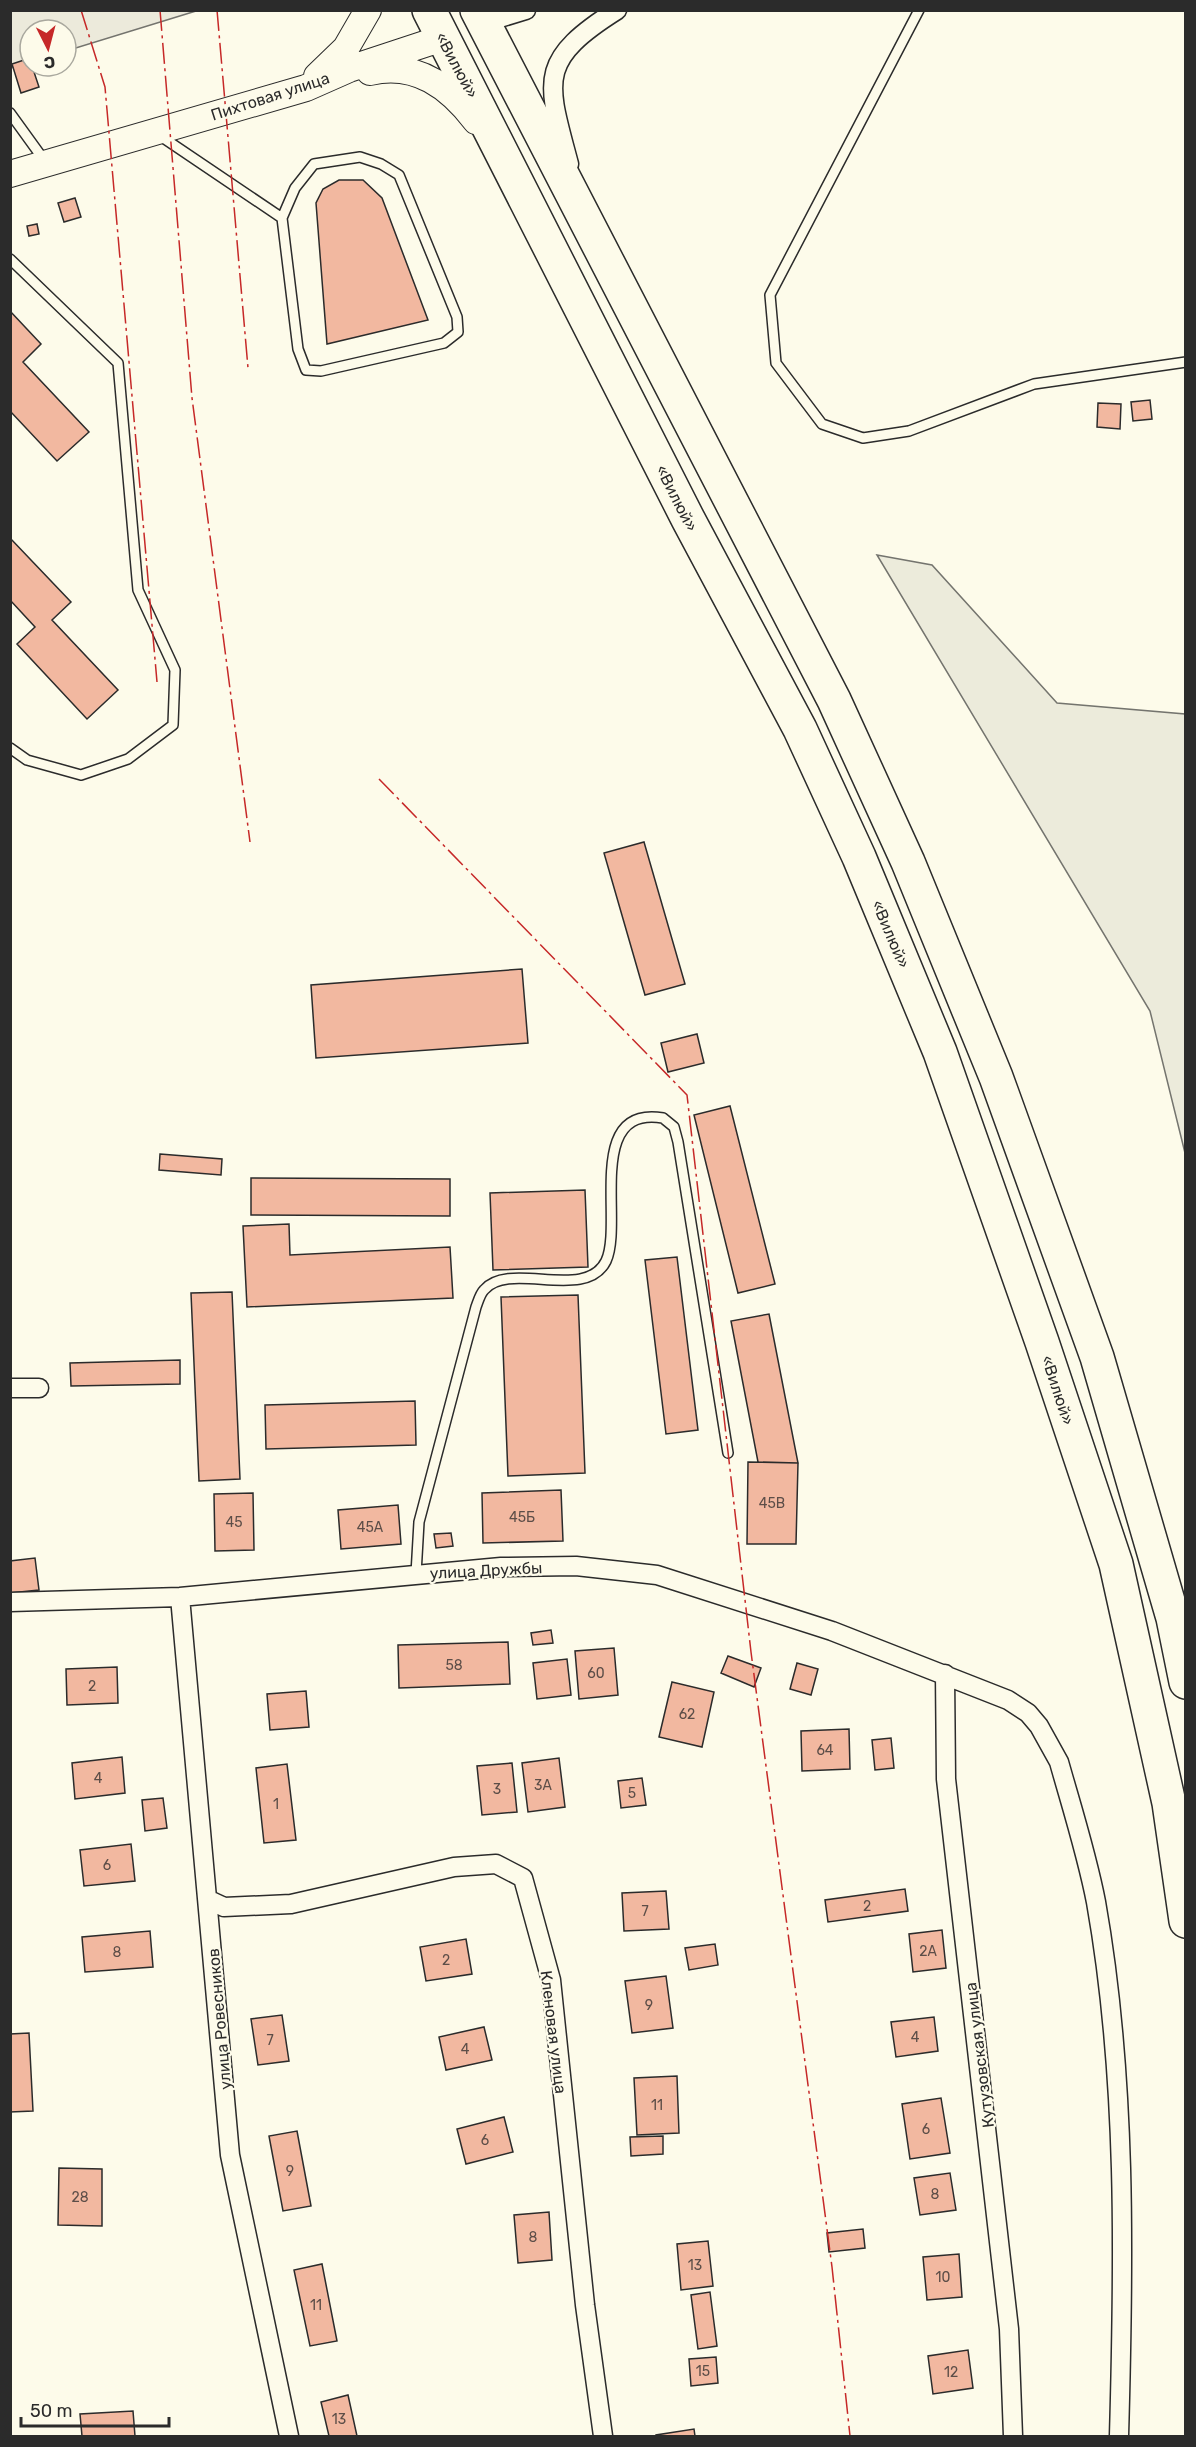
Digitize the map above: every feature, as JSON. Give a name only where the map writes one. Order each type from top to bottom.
[{"type":"highway","name":"Пихтовая улица","points":[[436,24],[480,17]]},
{"type":"highway","points":[[480,17],[834,700],[908,862],[996,1077],[1098,1357],[1179,1623],[1185,1682]]},
{"type":"highway","name":"«Вилюй»","points":[[436,24],[688,519],[800,729],[859,857],[940,1052],[1042,1341],[1116,1564],[1169,1803],[1185,1921]]},
{"type":"main road","points":[[306,88],[346,48],[368,10]]},
{"type":"main road","name":"Пихтовая улица","points":[[10,174],[306,88],[349,69],[436,24]]},
{"type":"main road","points":[[306,88],[379,70],[400,69],[434,79],[462,103],[504,157]]},
{"type":"street","name":"Пихтовая улица","points":[[480,17],[526,10]]},
{"type":"street","points":[[580,207],[552,98],[552,77],[564,51],[577,37],[617,10]]},
{"type":"street","points":[[10,1389],[39,1388]]},
{"type":"street","name":"улица Дружбы","points":[[10,1602],[180,1597],[501,1567],[576,1566],[657,1575],[832,1631],[1008,1700],[1028,1713],[1049,1740],[1068,1793],[1095,1899],[1107,1971],[1118,2108],[1122,2307],[1119,2436]]},
{"type":"street","name":"улица Ровесников","points":[[180,1597],[209,1900],[230,2155],[289,2436]]},
{"type":"street","name":"Кутузовская улица","points":[[945,1674],[946,1779],[984,2092],[1009,2328],[1013,2436]]},
{"type":"street","name":"Кленовая улица","points":[[209,1900],[224,1907],[291,1904],[454,1867],[496,1864],[523,1878],[550,1980],[585,2305],[603,2436]]},
{"type":"lane","points":[[919,10],[770,295],[776,363],[782,372],[822,423],[863,438],[909,431],[1034,384],[1185,362]]},
{"type":"lane","points":[[10,113],[47,165]]},
{"type":"lane","points":[[155,132],[282,218],[298,349],[306,370],[321,370],[444,343],[458,332],[457,317],[399,175],[381,164],[360,157],[314,164],[295,188],[282,218]]},
{"type":"lane","points":[[10,259],[118,363],[138,590],[175,670],[173,725],[128,759],[81,775],[27,760],[10,748]]},
{"type":"lane","points":[[416,1574],[419,1522],[476,1307],[483,1291],[500,1280],[583,1279],[597,1272],[605,1263],[610,1248],[611,1162],[626,1128],[639,1118],[663,1118],[674,1128],[678,1142],[728,1453]]},
{"type":"shaded area","points":[[11,11],[196,11],[78,47],[78,18],[18,18],[18,66],[11,68]]},
{"type":"shaded area","points":[[877,555],[932,565],[1057,703],[1185,714],[1185,1153],[1150,1011]]},
{"type":"building","points":[[18,62],[18,78],[36,78],[39,87],[21,93],[12,64]]},
{"type":"building","points":[[339,180],[363,180],[382,198],[428,320],[327,344],[316,203],[323,189]]},
{"type":"building","points":[[75,198],[81,217],[64,222],[58,203]]},
{"type":"building","points":[[37,224],[39,234],[29,236],[27,226]]},
{"type":"building","points":[[10,311],[41,344],[23,362],[89,432],[57,461],[10,411]]},
{"type":"building","points":[[1150,400],[1152,419],[1133,421],[1131,402]]},
{"type":"building","points":[[1098,403],[1121,404],[1120,429],[1097,427]]},
{"type":"building","points":[[10,538],[71,602],[52,620],[118,690],[87,719],[17,644],[35,627],[10,600]]},
{"type":"building","points":[[644,842],[685,984],[645,995],[604,853]]},
{"type":"building","points":[[522,969],[528,1043],[316,1058],[311,985]]},
{"type":"building","points":[[697,1034],[704,1063],[668,1072],[661,1043]]},
{"type":"building","points":[[730,1106],[775,1284],[738,1293],[694,1115]]},
{"type":"building","points":[[160,1154],[222,1159],[221,1175],[159,1170]]},
{"type":"building","points":[[251,1178],[450,1179],[450,1216],[251,1215]]},
{"type":"building","points":[[585,1190],[588,1267],[493,1270],[490,1193]]},
{"type":"building","points":[[289,1224],[290,1255],[450,1247],[453,1298],[247,1307],[243,1226]]},
{"type":"building","points":[[677,1257],[698,1430],[666,1434],[645,1260]]},
{"type":"building","points":[[232,1292],[240,1479],[199,1481],[191,1293]]},
{"type":"building","points":[[578,1295],[585,1473],[508,1476],[501,1297]]},
{"type":"building","points":[[769,1314],[798,1463],[758,1462],[731,1321]]},
{"type":"building","points":[[180,1360],[180,1384],[71,1386],[70,1363]]},
{"type":"building","points":[[415,1401],[416,1445],[266,1449],[265,1405]]},
{"type":"building","points":[[748,1462],[798,1463],[796,1544],[747,1544]]},
{"type":"building","points":[[561,1490],[563,1541],[483,1543],[482,1493]]},
{"type":"building","points":[[253,1493],[254,1550],[215,1551],[214,1494]]},
{"type":"building","points":[[398,1505],[401,1544],[341,1549],[338,1510]]},
{"type":"building","points":[[451,1533],[453,1546],[436,1548],[434,1534]]},
{"type":"building","points":[[35,1558],[39,1590],[10,1593],[10,1561]]},
{"type":"building","points":[[551,1630],[553,1643],[533,1645],[531,1633]]},
{"type":"building","points":[[508,1642],[510,1684],[399,1688],[398,1645]]},
{"type":"building","points":[[614,1648],[618,1695],[579,1699],[575,1651]]},
{"type":"building","points":[[728,1656],[761,1668],[754,1687],[721,1673]]},
{"type":"building","points":[[567,1659],[571,1695],[537,1699],[533,1663]]},
{"type":"building","points":[[797,1663],[818,1669],[811,1695],[790,1689]]},
{"type":"building","points":[[117,1667],[118,1703],[67,1705],[66,1669]]},
{"type":"building","points":[[672,1682],[714,1692],[702,1747],[659,1737]]},
{"type":"building","points":[[306,1691],[309,1727],[270,1730],[267,1694]]},
{"type":"building","points":[[849,1729],[850,1769],[802,1771],[801,1731]]},
{"type":"building","points":[[891,1738],[894,1768],[875,1770],[872,1740]]},
{"type":"building","points":[[122,1757],[125,1793],[75,1799],[72,1763]]},
{"type":"building","points":[[559,1758],[565,1807],[528,1812],[522,1763]]},
{"type":"building","points":[[512,1763],[517,1812],[482,1815],[477,1766]]},
{"type":"building","points":[[287,1764],[296,1840],[264,1843],[256,1768]]},
{"type":"building","points":[[642,1778],[646,1805],[621,1808],[618,1781]]},
{"type":"building","points":[[163,1798],[167,1828],[145,1831],[142,1800]]},
{"type":"building","points":[[131,1844],[135,1881],[84,1886],[80,1850]]},
{"type":"building","points":[[905,1889],[908,1911],[828,1922],[825,1900]]},
{"type":"building","points":[[666,1891],[669,1929],[624,1931],[622,1893]]},
{"type":"building","points":[[942,1930],[946,1968],[913,1972],[909,1934]]},
{"type":"building","points":[[150,1931],[153,1967],[85,1972],[82,1937]]},
{"type":"building","points":[[466,1939],[472,1974],[426,1981],[420,1947]]},
{"type":"building","points":[[715,1944],[718,1965],[689,1970],[685,1948]]},
{"type":"building","points":[[666,1976],[673,2028],[632,2033],[625,1981]]},
{"type":"building","points":[[282,2015],[289,2061],[258,2065],[251,2019]]},
{"type":"building","points":[[934,2017],[938,2051],[896,2057],[891,2022]]},
{"type":"building","points":[[484,2027],[492,2060],[446,2070],[439,2037]]},
{"type":"building","points":[[29,2033],[33,2111],[10,2112],[10,2034]]},
{"type":"building","points":[[677,2076],[679,2133],[637,2135],[634,2078]]},
{"type":"building","points":[[941,2098],[950,2153],[910,2159],[902,2104]]},
{"type":"building","points":[[504,2117],[513,2152],[466,2164],[457,2129]]},
{"type":"building","points":[[297,2131],[311,2206],[283,2211],[269,2136]]},
{"type":"building","points":[[663,2136],[663,2154],[631,2156],[630,2137]]},
{"type":"building","points":[[59,2168],[102,2169],[102,2226],[58,2225]]},
{"type":"building","points":[[950,2173],[956,2210],[920,2215],[914,2178]]},
{"type":"building","points":[[549,2212],[552,2260],[518,2263],[514,2215]]},
{"type":"building","points":[[863,2229],[865,2248],[829,2252],[827,2233]]},
{"type":"building","points":[[708,2241],[713,2286],[681,2290],[677,2244]]},
{"type":"building","points":[[959,2254],[962,2297],[927,2300],[923,2257]]},
{"type":"building","points":[[322,2264],[337,2341],[310,2346],[294,2270]]},
{"type":"building","points":[[710,2292],[717,2346],[698,2349],[691,2295]]},
{"type":"building","points":[[968,2350],[973,2388],[933,2394],[928,2356]]},
{"type":"building","points":[[716,2357],[718,2383],[691,2386],[689,2359]]},
{"type":"building","points":[[348,2395],[357,2436],[329,2436],[321,2402]]},
{"type":"building","points":[[133,2411],[135,2436],[82,2436],[80,2414]]},
{"type":"building","points":[[694,2429],[695,2436],[656,2436],[656,2435]]},
{"type":"power","points":[[81,10],[105,87],[157,682]]},
{"type":"power","points":[[160,10],[192,398],[250,842]]},
{"type":"power","points":[[217,10],[248,368]]},
{"type":"power","points":[[379,779],[687,1095],[751,1652],[832,2267],[850,2436]]}]
